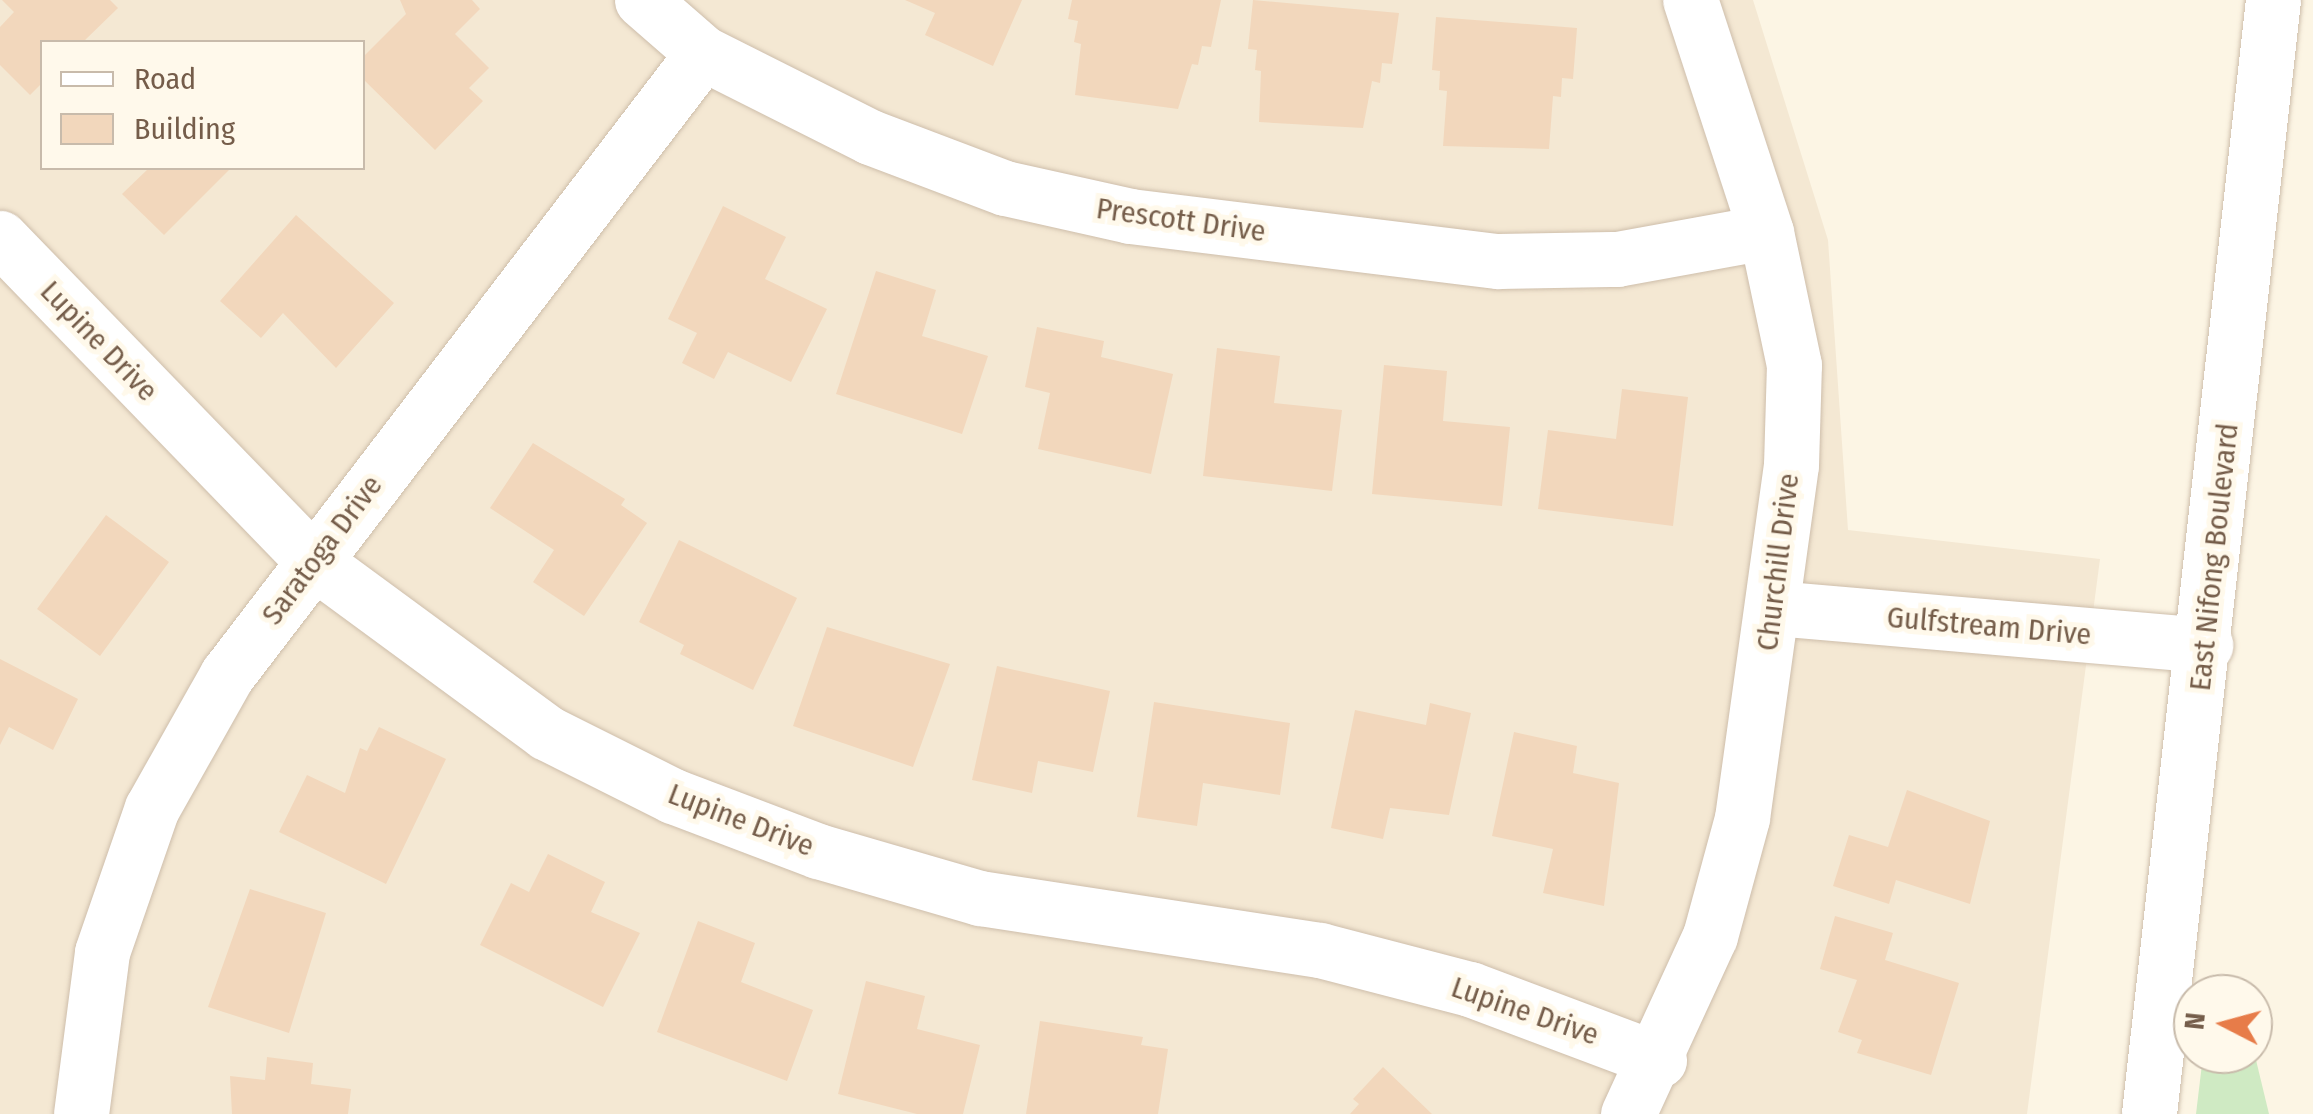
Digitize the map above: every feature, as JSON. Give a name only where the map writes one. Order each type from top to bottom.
[{"type":"street","name":"Prescott Drive","points":[[642,0],[702,53],[870,137],[1005,188],[1130,216],[1498,260],[1617,259],[1766,232]]},
{"type":"street","name":"Churchill Drive","points":[[1628,1114],[1659,1060],[1710,936],[1742,818],[1774,608],[1794,365],[1766,232],[1690,0]]},
{"type":"street","name":"East Nifong Boulevard","points":[[2149,1114],[2205,645],[2273,0]]},
{"type":"street","name":"Saratoga Drive","points":[[81,1114],[102,952],[152,808],[226,676],[702,53]]},
{"type":"street","name":"Lupine Drive","points":[[0,238],[313,561],[547,732],[673,796],[818,851],[980,898],[1320,950],[1470,988],[1659,1060]]},
{"type":"street","name":"Gulfstream Drive","points":[[1774,608],[2205,645]]},
{"type":"shaded area","points":[[0,0],[1753,0],[1828,240],[1848,530],[2100,559],[2027,1114],[0,1114]]},
{"type":"green space","points":[[2201,1074],[2259,1074],[2269,1114],[2196,1114]]},
{"type":"building","points":[[2,0],[110,0],[118,8],[85,40],[40,40],[40,85],[30,95],[0,65],[0,27],[14,12]]},
{"type":"building","points":[[400,0],[472,0],[480,9],[455,34],[489,68],[469,88],[483,101],[435,150],[365,81],[365,55],[406,14]]},
{"type":"building","points":[[905,0],[1022,0],[993,66],[925,35],[935,13]]},
{"type":"building","points":[[1072,0],[1221,0],[1211,47],[1202,46],[1198,65],[1192,64],[1178,109],[1075,95],[1081,44],[1074,42],[1078,21],[1068,19]]},
{"type":"building","points":[[1253,0],[1399,13],[1392,64],[1382,63],[1380,83],[1372,81],[1363,128],[1259,122],[1261,71],[1255,70],[1257,50],[1248,49]]},
{"type":"building","points":[[1436,17],[1577,28],[1573,79],[1562,78],[1561,97],[1553,96],[1549,149],[1443,146],[1447,91],[1439,90],[1440,71],[1432,70]]},
{"type":"building","points":[[147,170],[229,170],[164,235],[122,194]]},
{"type":"building","points":[[723,206],[786,237],[765,279],[827,309],[791,382],[728,352],[714,379],[682,363],[697,333],[668,319]]},
{"type":"building","points":[[296,215],[394,303],[336,368],[283,313],[261,338],[220,301]]},
{"type":"building","points":[[876,271],[936,290],[922,336],[988,356],[962,434],[836,394]]},
{"type":"building","points":[[1037,327],[1104,341],[1101,357],[1173,374],[1151,474],[1038,449],[1050,393],[1025,387]]},
{"type":"building","points":[[1217,348],[1280,356],[1274,403],[1342,410],[1332,491],[1203,476]]},
{"type":"building","points":[[1384,365],[1447,371],[1443,421],[1510,427],[1502,506],[1372,494]]},
{"type":"building","points":[[1622,389],[1688,397],[1673,526],[1538,509],[1548,430],[1616,439]]},
{"type":"building","points":[[533,443],[625,499],[621,505],[647,523],[584,616],[533,582],[554,550],[490,508]]},
{"type":"building","points":[[106,515],[169,562],[100,656],[37,609]]},
{"type":"building","points":[[679,540],[797,598],[753,690],[680,654],[684,645],[639,622]]},
{"type":"building","points":[[827,627],[950,664],[913,767],[793,726]]},
{"type":"building","points":[[0,659],[78,699],[53,750],[9,727],[0,745]]},
{"type":"building","points":[[997,666],[1110,691],[1093,772],[1038,761],[1032,793],[972,780]]},
{"type":"building","points":[[1154,702],[1290,723],[1280,795],[1203,783],[1197,826],[1137,817]]},
{"type":"building","points":[[1430,703],[1471,713],[1449,815],[1390,808],[1383,839],[1331,828],[1355,710],[1426,725]]},
{"type":"building","points":[[379,727],[446,759],[386,884],[279,832],[307,775],[345,793],[360,748],[367,751]]},
{"type":"building","points":[[1514,732],[1577,746],[1573,773],[1619,783],[1604,906],[1543,893],[1553,849],[1492,836]]},
{"type":"building","points":[[1907,790],[1990,821],[1970,904],[1896,880],[1889,904],[1833,886],[1849,835],[1888,847]]},
{"type":"building","points":[[548,854],[605,882],[591,912],[640,933],[603,1007],[480,945],[511,883],[529,892]]},
{"type":"building","points":[[250,889],[326,913],[289,1033],[208,1007]]},
{"type":"building","points":[[1835,916],[1893,933],[1885,960],[1959,983],[1931,1075],[1857,1053],[1862,1040],[1838,1032],[1857,980],[1820,969]]},
{"type":"building","points":[[698,921],[755,943],[741,982],[813,1010],[787,1081],[657,1032]]},
{"type":"building","points":[[866,981],[925,996],[917,1029],[980,1045],[963,1114],[917,1114],[838,1094]]},
{"type":"building","points":[[1040,1021],[1143,1037],[1141,1045],[1168,1049],[1158,1114],[1026,1114]]},
{"type":"building","points":[[267,1057],[313,1063],[311,1084],[351,1089],[348,1114],[232,1114],[230,1076],[265,1080]]},
{"type":"building","points":[[1383,1067],[1432,1114],[1350,1114],[1359,1104],[1353,1099]]}]
